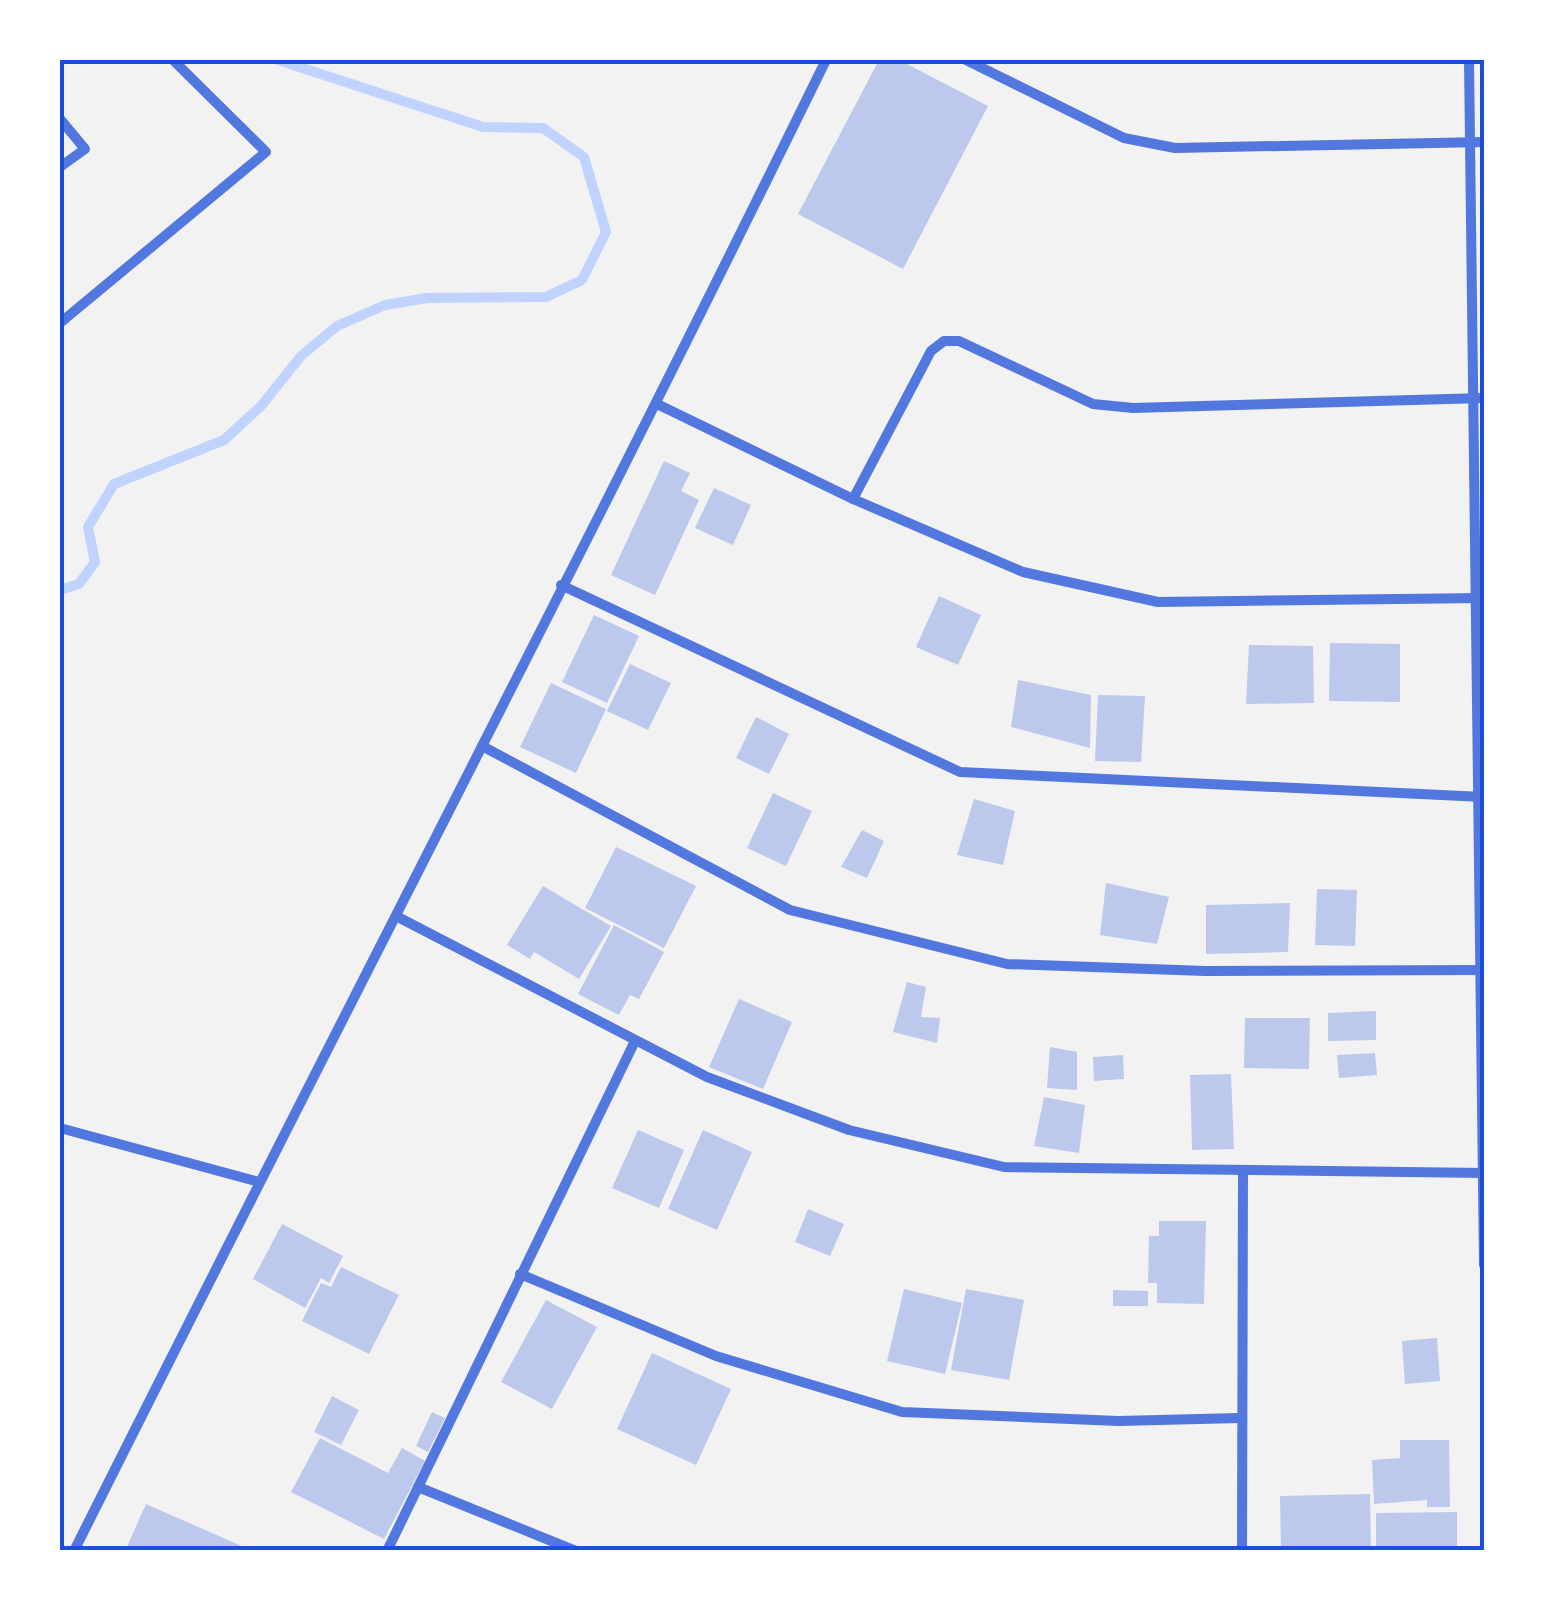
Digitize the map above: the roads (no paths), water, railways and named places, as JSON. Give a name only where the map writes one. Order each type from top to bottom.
[{"type":"street","points":[[60,324],[266,152],[173,60]]},
{"type":"street","points":[[74,1551],[561,586],[658,404],[826,60]]},
{"type":"street","points":[[966,60],[1124,138],[1175,148],[1484,142]]},
{"type":"street","points":[[1469,60],[1482,598],[1484,1265]]},
{"type":"street","points":[[60,120],[84,148],[60,167]]},
{"type":"street","points":[[853,499],[931,351],[944,342],[959,341],[1093,404],[1133,408],[1479,398]]},
{"type":"street","points":[[658,404],[853,499],[1023,572],[1158,602],[1482,598]]},
{"type":"street","points":[[561,586],[960,772],[1482,797]]},
{"type":"street","points":[[482,746],[790,910],[1007,964],[1205,971],[1482,970]]},
{"type":"street","points":[[396,916],[707,1077],[849,1130],[1004,1167],[1484,1173]]},
{"type":"street","points":[[386,1551],[635,1041]]},
{"type":"street","points":[[60,1128],[259,1182]]},
{"type":"street","points":[[1242,1551],[1243,1170]]},
{"type":"street","points":[[520,1274],[716,1356],[902,1412],[1118,1421],[1240,1418]]},
{"type":"street","points":[[418,1488],[576,1551]]},
{"type":"waterway","points":[[60,590],[79,584],[95,562],[88,527],[114,484],[224,440],[261,406],[301,356],[337,326],[385,305],[427,298],[546,297],[582,280],[606,232],[584,157],[543,128],[483,127],[278,60]]}]
